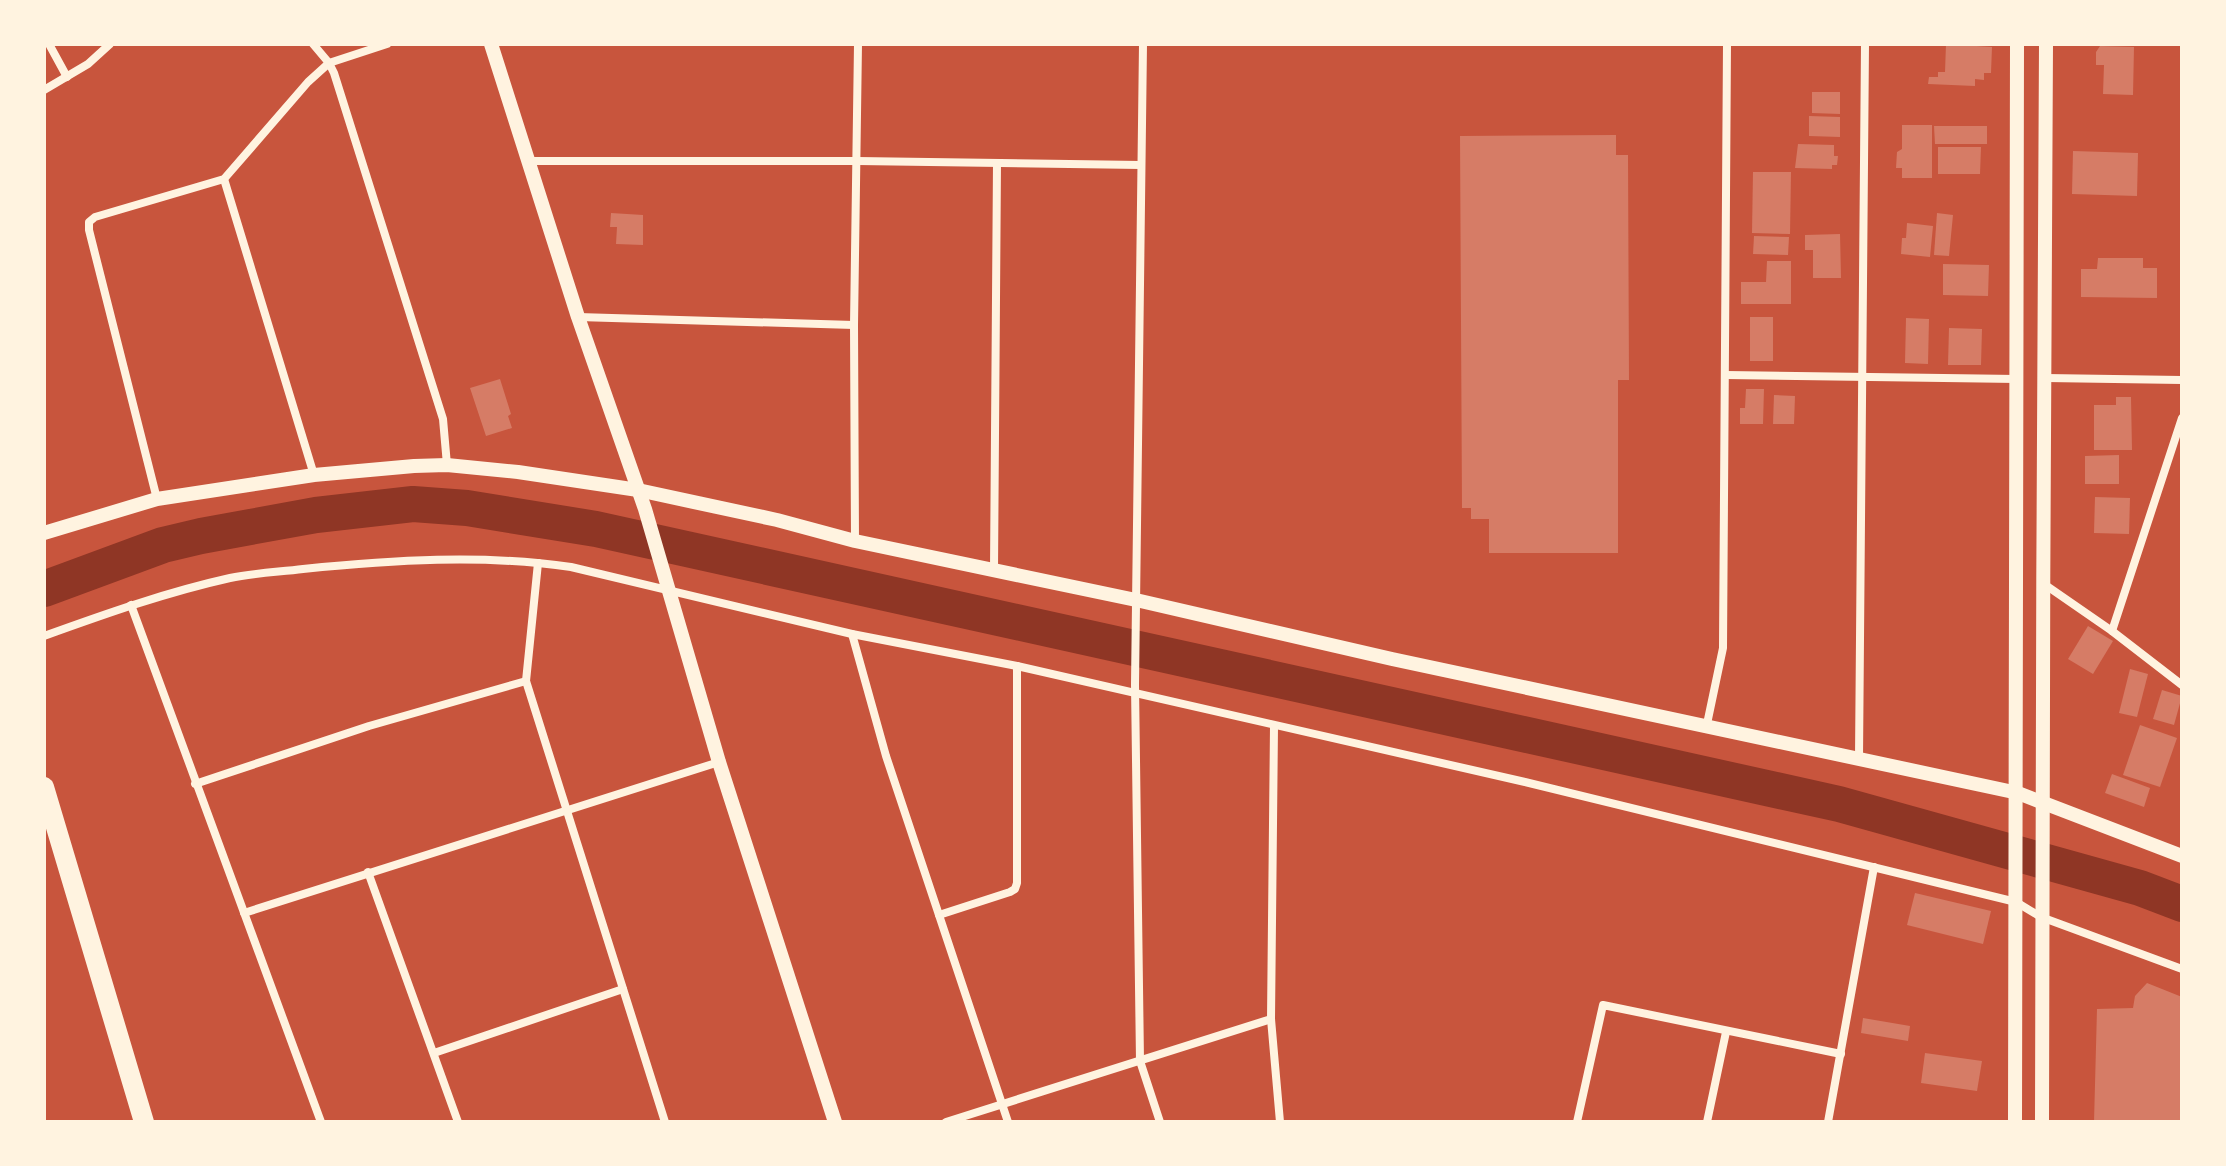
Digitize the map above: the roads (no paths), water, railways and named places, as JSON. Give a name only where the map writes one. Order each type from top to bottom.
[{"type":"highway","points":[[44,787],[144,1122]]},
{"type":"street","points":[[49,44],[67,77]]},
{"type":"street","points":[[44,90],[88,64],[110,44]]},
{"type":"street","points":[[313,44],[329,63],[443,419],[447,465]]},
{"type":"street","points":[[157,499],[89,222],[95,217],[224,179],[308,82],[329,63],[387,44]]},
{"type":"street","points":[[491,44],[578,317],[645,509],[719,762],[835,1122]]},
{"type":"street","points":[[855,541],[858,44]]},
{"type":"street","points":[[1143,44],[1135,689],[1140,1061],[1160,1122]]},
{"type":"street","points":[[1707,724],[1723,648],[1727,44]]},
{"type":"street","points":[[1859,758],[1865,44]]},
{"type":"street","points":[[2015,1122],[2018,809],[2017,44]]},
{"type":"street","points":[[2042,1122],[2040,909],[2046,44]]},
{"type":"street","points":[[528,161],[1141,165]]},
{"type":"street","points":[[994,569],[997,163]]},
{"type":"street","points":[[224,179],[314,475]]},
{"type":"street","points":[[578,317],[854,325]]},
{"type":"street","points":[[1726,375],[2017,379]]},
{"type":"street","points":[[2046,378],[2182,380]]},
{"type":"street","points":[[2112,631],[2182,418]]},
{"type":"street","points":[[44,533],[157,499],[314,475],[447,465],[638,490],[777,520],[855,541],[994,569],[1136,606],[1707,724],[2018,793],[2182,856]]},
{"type":"street","points":[[44,636],[131,605],[233,577],[341,565],[465,560],[571,567],[667,585],[852,634],[1135,689],[1274,726],[1525,782],[1874,867],[2016,897],[2182,969]]},
{"type":"street","points":[[538,563],[526,681],[665,1122]]},
{"type":"street","points":[[2043,584],[2112,631],[2182,685]]},
{"type":"street","points":[[131,605],[321,1122]]},
{"type":"street","points":[[852,634],[886,756],[1008,1122]]},
{"type":"street","points":[[939,915],[1015,889],[1017,666]]},
{"type":"street","points":[[195,784],[369,726],[526,681]]},
{"type":"street","points":[[1274,726],[1271,1019],[1280,1122]]},
{"type":"street","points":[[244,913],[719,762]]},
{"type":"street","points":[[1828,1122],[1874,867]]},
{"type":"street","points":[[368,872],[458,1122]]},
{"type":"street","points":[[434,1053],[623,989]]},
{"type":"street","points":[[1577,1122],[1603,1005],[1841,1054]]},
{"type":"street","points":[[946,1122],[1271,1019]]},
{"type":"street","points":[[1707,1122],[1726,1032]]},
{"type":"waterway","points":[[44,589],[163,545],[201,536],[316,515],[413,504],[467,508],[596,529],[1839,804],[2140,888],[2182,904]]}]
